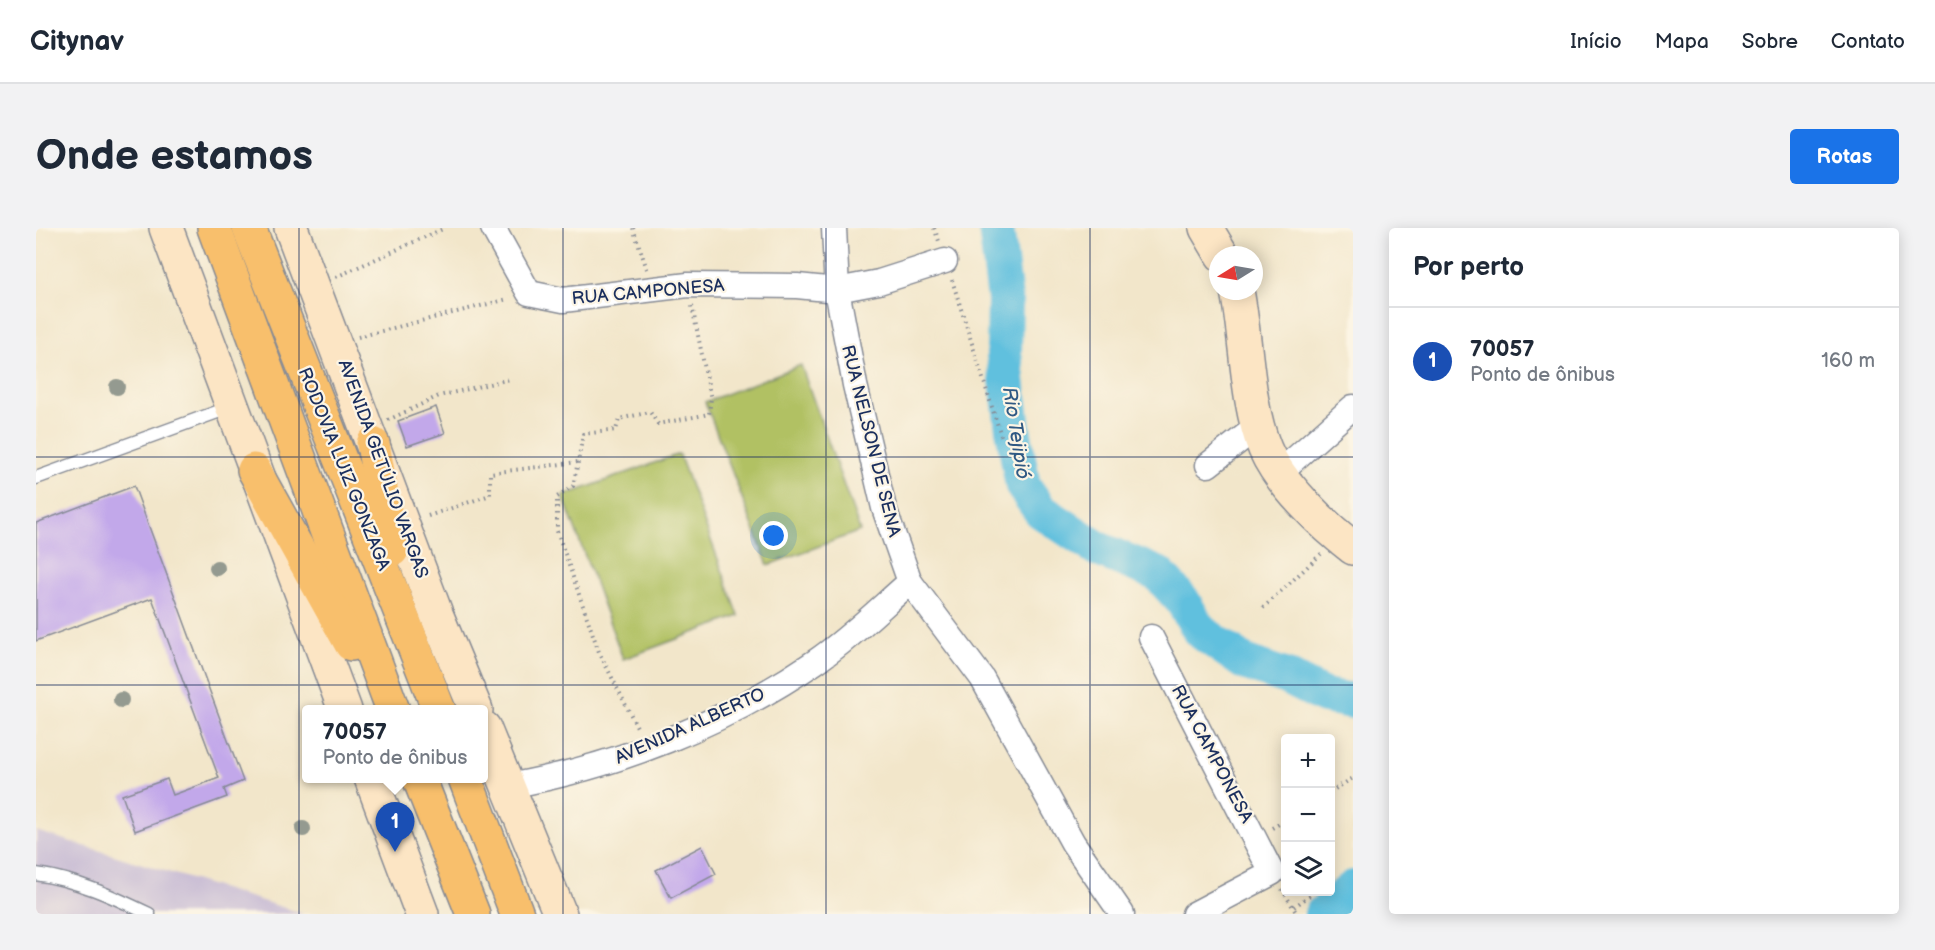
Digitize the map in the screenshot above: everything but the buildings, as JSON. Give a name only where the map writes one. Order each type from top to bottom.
[{"type":"highway","name":"RODOVIA LUIZ GONZAGA","points":[[214,228],[391,705]]},
{"type":"highway","name":"RODOVIA LUIZ GONZAGA","points":[[249,228],[437,705]]},
{"type":"highway","points":[[379,433],[404,620]]},
{"type":"highway","points":[[254,470],[384,705]]},
{"type":"highway","points":[[421,783],[473,914]]},
{"type":"highway","points":[[467,783],[517,914]]},
{"type":"street","points":[[166,228],[343,705]]},
{"type":"street","name":"AVENIDA GETÚLIO VARGAS","points":[[291,228],[336,344],[379,433],[437,616],[474,705]]},
{"type":"street","points":[[493,228],[529,293]]},
{"type":"street","name":"RUA NELSON DE SENA","points":[[834,228],[837,290],[884,508],[910,582],[982,678],[1073,843],[1122,914]]},
{"type":"street","name":"RUA CAMPONESA","points":[[529,293],[563,300],[688,285],[797,286],[837,290],[879,282],[945,261]]},
{"type":"street","points":[[1238,300],[1258,426],[1266,449],[1279,473],[1346,543]]},
{"type":"street","points":[[1279,473],[1353,407]]},
{"type":"street","points":[[1208,465],[1258,426]]},
{"type":"street","name":"AVENIDA ALBERTO","points":[[507,786],[599,765],[648,748],[760,696],[816,661],[910,582]]},
{"type":"street","name":"RUA CAMPONESA","points":[[1151,637],[1272,873],[1194,914]]},
{"type":"street","points":[[488,740],[560,914]]},
{"type":"street","points":[[373,783],[422,914]]},
{"type":"lane","points":[[36,478],[231,407]]},
{"type":"lane","points":[[36,874],[61,878],[105,893],[149,914]]},
{"type":"path","points":[[313,287],[445,228]]},
{"type":"path","points":[[633,228],[653,289]]},
{"type":"path","points":[[934,228],[966,319],[976,361],[1002,439]]},
{"type":"path","points":[[648,748],[599,652],[557,531],[557,497],[573,486],[583,434],[616,430],[619,419],[650,412],[658,424],[709,414],[711,399],[688,285]]},
{"type":"path","points":[[336,344],[529,293]]},
{"type":"path","points":[[379,433],[439,396],[510,379]]},
{"type":"path","points":[[422,518],[490,495],[490,473],[578,462]]},
{"type":"path","points":[[1263,608],[1346,543]]},
{"type":"path","points":[[1335,789],[1353,778]]},
{"type":"path","points":[[1294,907],[1308,896]]},
{"type":"shaded area","points":[[36,831],[304,914],[36,914]]},
{"type":"green space","points":[[801,365],[860,531],[768,565],[705,402]]},
{"type":"green space","points":[[679,454],[739,616],[623,659],[563,496]]},
{"type":"waterway","name":"Rio Tejipió","points":[[996,228],[1005,299],[1004,354],[1013,429],[1023,486],[1041,511],[1098,549],[1158,574],[1182,600],[1200,631],[1244,662],[1287,677],[1324,696],[1353,701]]},
{"type":"waterway","name":"Rio Tejipió","points":[[1322,914],[1353,888]]},
{"type":"place","name":"70057","points":[[395,852]]}]
